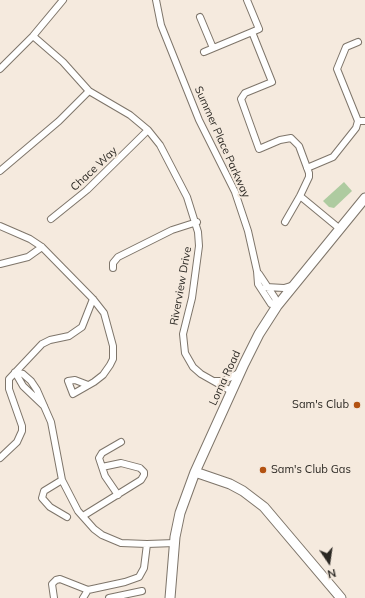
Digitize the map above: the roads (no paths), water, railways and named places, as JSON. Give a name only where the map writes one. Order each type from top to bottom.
[{"type":"street","points":[[0,69],[33,36],[63,0]]},
{"type":"street","name":"Summer Place Parkway","points":[[156,0],[160,25],[198,120],[235,192],[248,231],[257,271],[258,284],[261,291],[271,304],[277,306]]},
{"type":"street","points":[[204,52],[259,30],[247,0]]},
{"type":"street","points":[[200,17],[213,48]]},
{"type":"street","points":[[252,32],[272,82],[245,93],[241,99],[259,149],[280,140],[291,138],[299,146],[310,177],[285,222]]},
{"type":"street","name":"Riverview Drive","points":[[33,36],[63,62],[89,91],[130,115],[148,130],[160,145],[187,197],[197,222],[199,246],[192,298],[184,329],[183,342],[185,353],[193,367],[212,381],[231,391]]},
{"type":"street","points":[[307,168],[333,157],[356,128],[358,121],[337,70],[346,47],[358,42]]},
{"type":"street","points":[[0,171],[59,121],[89,91]]},
{"type":"street","points":[[358,121],[365,121]]},
{"type":"street","name":"Chace Way","points":[[51,220],[88,190],[148,130]]},
{"type":"street","points":[[300,196],[340,230]]},
{"type":"street","name":"Lorna Road","points":[[170,598],[175,543],[180,513],[195,472],[240,372],[277,306],[365,198]]},
{"type":"street","points":[[113,268],[113,263],[118,257],[172,230],[197,222]]},
{"type":"street","points":[[0,226],[30,238],[42,247],[94,299],[104,313],[114,352],[110,365],[103,375],[88,385]]},
{"type":"street","points":[[0,264],[28,257],[42,247]]},
{"type":"street","name":"Summer Place Parkway","points":[[257,271],[266,287],[275,298],[277,306]]},
{"type":"street","points":[[266,287],[284,288],[294,285]]},
{"type":"street","points":[[0,458],[17,442],[22,431],[22,426],[9,389],[9,379],[42,344],[50,340],[69,336],[82,328],[94,299]]},
{"type":"street","points":[[15,372],[23,374],[31,381],[44,406],[51,422],[62,480],[83,516],[94,529],[111,540],[121,543],[175,543]]},
{"type":"street","points":[[15,372],[23,386],[44,406]]},
{"type":"street","points":[[212,381],[223,382],[240,372]]},
{"type":"street","points":[[118,495],[99,462],[102,453],[121,442]]},
{"type":"street","points":[[83,516],[141,480],[144,475],[144,472],[140,468],[121,463],[102,467]]},
{"type":"street","points":[[195,472],[230,484],[243,491],[264,507],[276,519],[341,598]]},
{"type":"street","points":[[62,480],[44,491],[42,498],[50,507],[67,517]]},
{"type":"street","points":[[54,598],[52,584],[56,580],[60,579],[86,596],[134,580],[142,574],[148,544]]},
{"type":"street","points":[[125,582],[128,594]]},
{"type":"street","points":[[109,598],[142,591]]},
{"type":"place","name":"Sam's Club","points":[[357,405]]},
{"type":"place","name":"Sam's Club Gas","points":[[263,470]]}]
